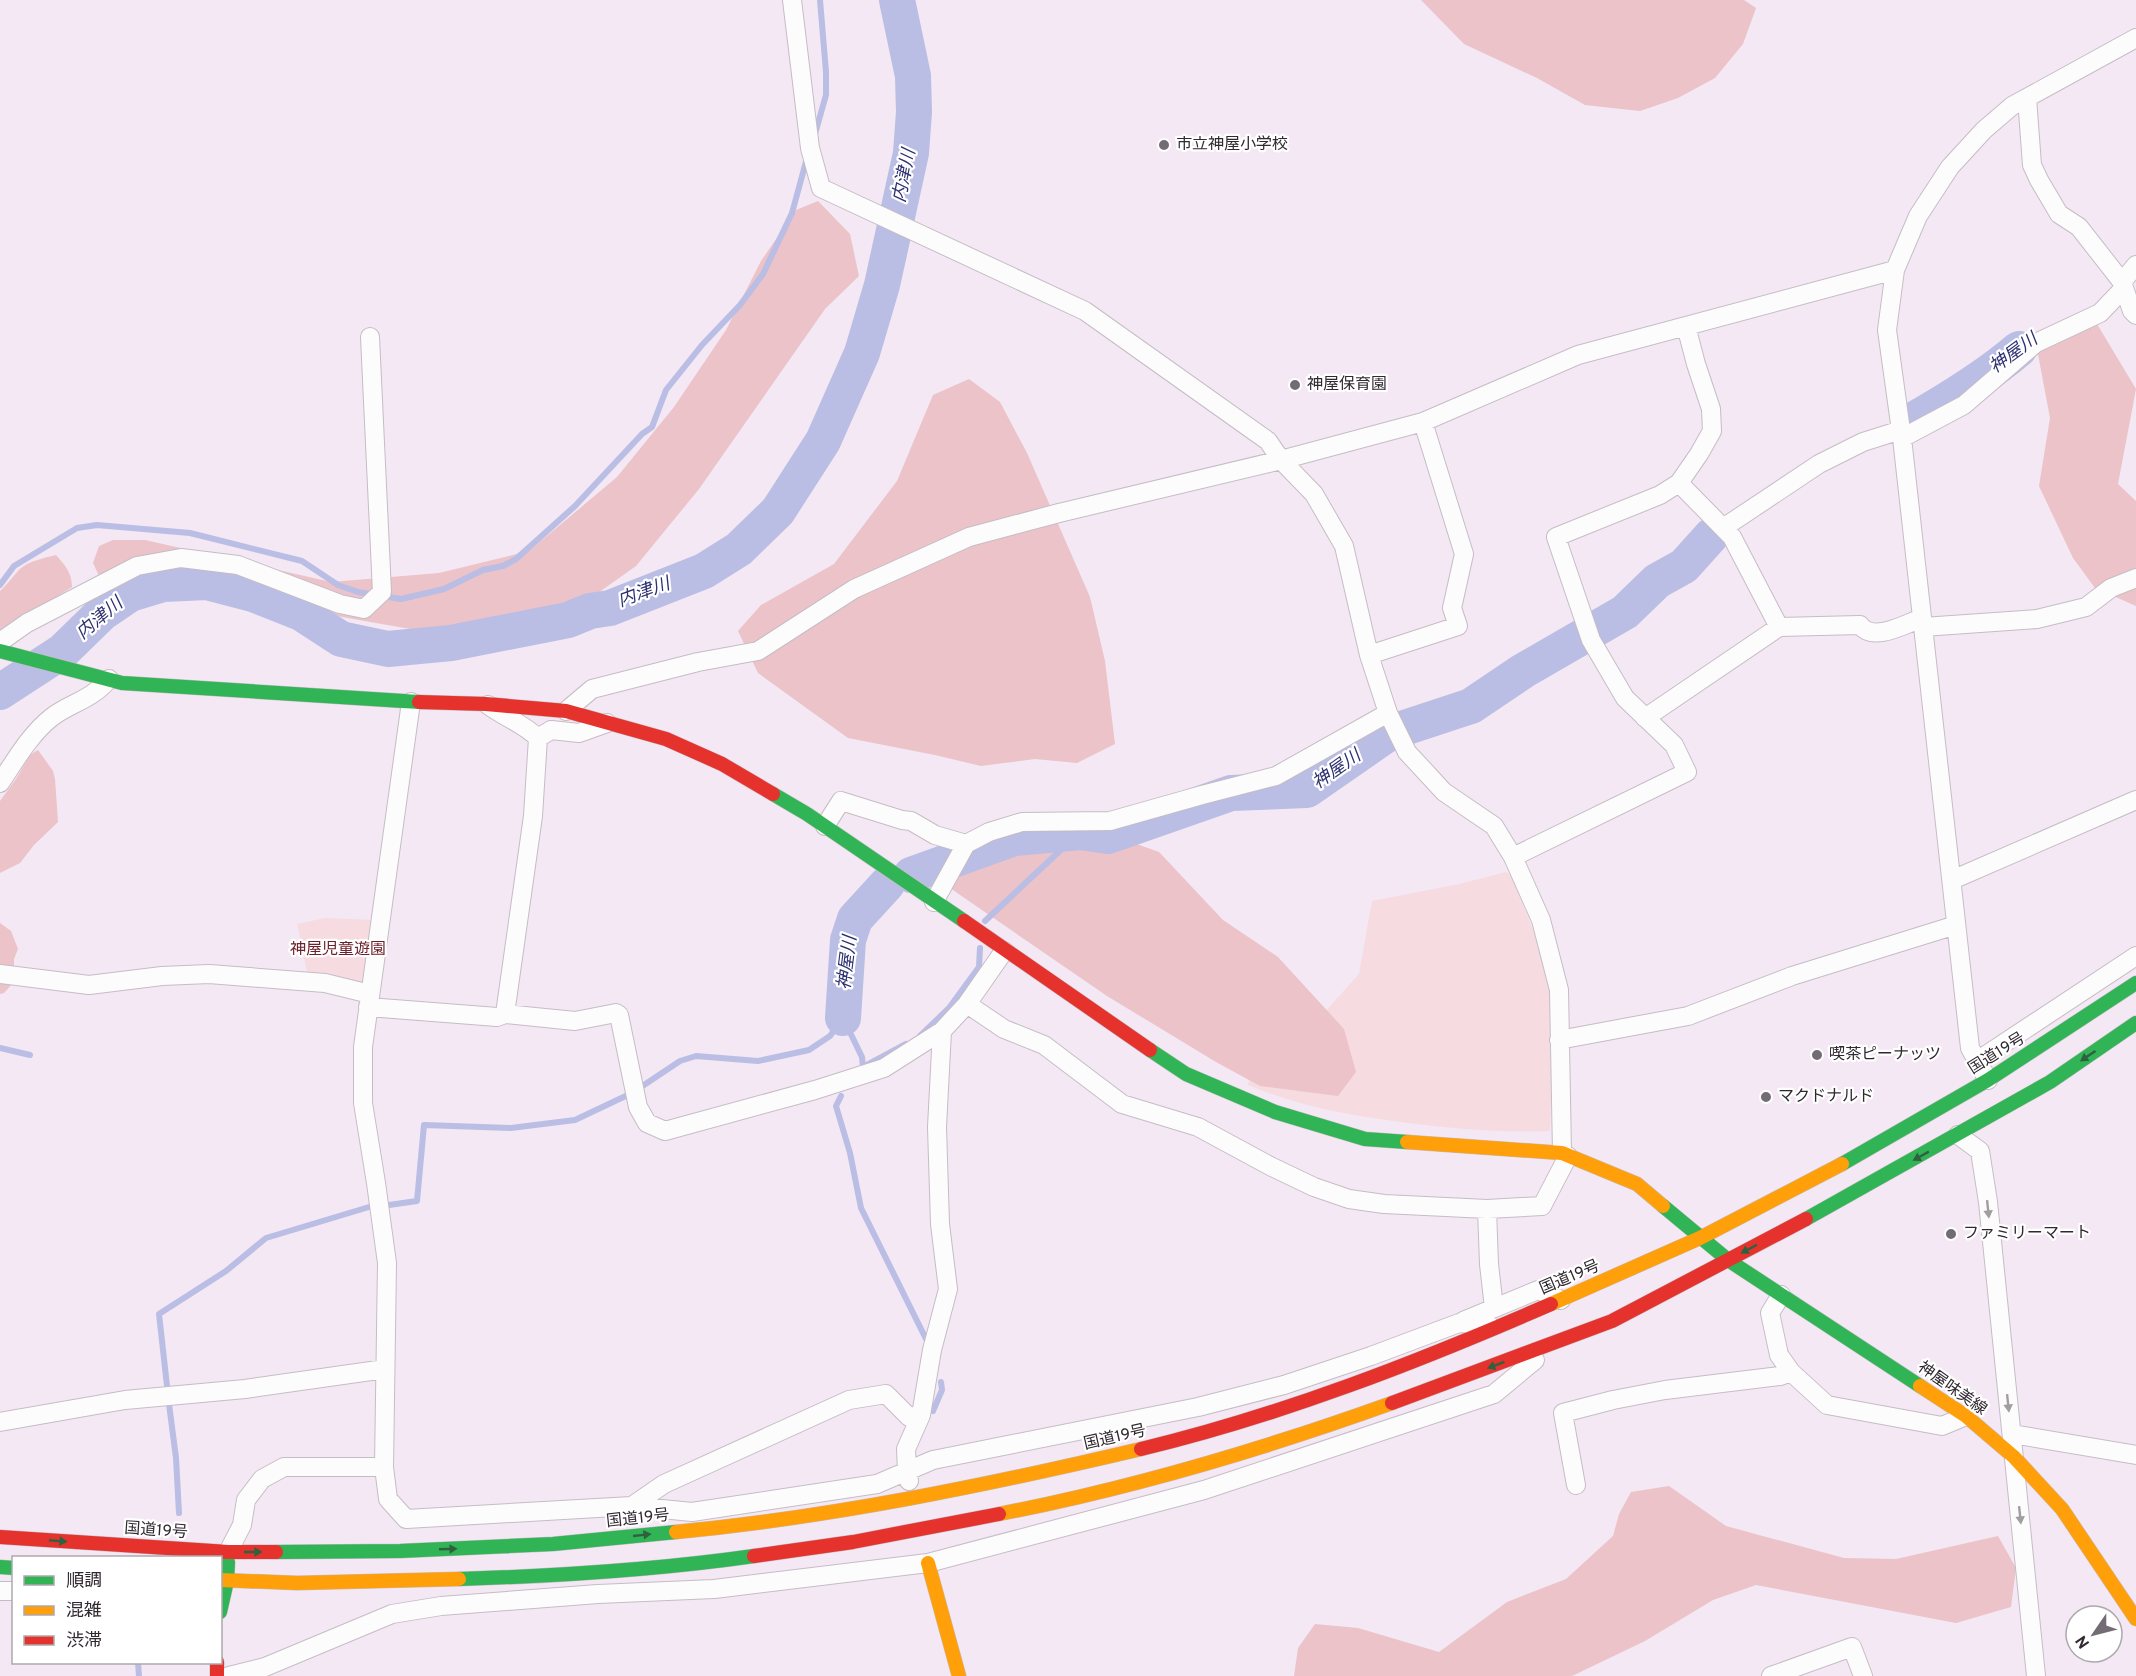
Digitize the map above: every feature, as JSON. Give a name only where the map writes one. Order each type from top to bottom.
[{"type":"main road","name":"神屋味美線","points":[[0,651],[122,683],[411,702],[486,704],[566,711],[666,740],[722,764],[825,826],[1186,1074],[1275,1112],[1365,1139],[1565,1155],[1637,1184],[1728,1260],[1966,1416],[2014,1457],[2062,1509],[2136,1619]]},
{"type":"main road","name":"国道19号","points":[[1561,1300],[1700,1238],[1825,1174],[1988,1080],[2136,983]]},
{"type":"main road","points":[[224,1580],[297,1583],[532,1577],[701,1564],[853,1542],[1013,1511],[1158,1477],[1301,1436],[1466,1377],[1612,1321],[1844,1199],[1958,1135],[2050,1082],[2136,1023]]},
{"type":"main road","name":"国道19号","points":[[0,1537],[228,1552],[400,1551],[554,1544],[697,1530],[865,1507],[1020,1477],[1173,1442],[1320,1396],[1497,1317]]},
{"type":"main road","points":[[1198,1407],[1231,1424]]},
{"type":"main road","points":[[222,1596],[228,1552]]},
{"type":"main road","points":[[926,1556],[959,1676]]},
{"type":"street","points":[[792,0],[810,148],[821,188],[1085,311],[1268,441],[1281,460],[1314,494],[1344,546],[1369,655],[1388,713],[1407,752],[1444,792],[1494,826],[1513,856],[1541,920],[1558,990],[1565,1155],[1542,1206],[1487,1209],[1384,1204],[1349,1199],[1314,1187],[1272,1167],[1198,1127],[1122,1104],[1044,1045],[1004,1029],[967,1004]]},
{"type":"street","points":[[1988,1080],[1970,1048],[1902,434],[1887,330],[1895,270],[1918,216],[1950,167],[1984,129],[2012,106],[2136,38]]},
{"type":"street","points":[[2027,98],[2032,165],[2039,180],[2059,214],[2079,227],[2123,285],[2132,311],[2136,315]]},
{"type":"street","points":[[1723,528],[1819,464],[1863,442],[1902,434],[1964,405],[2036,343],[2100,313],[2136,265]]},
{"type":"street","points":[[566,711],[592,689],[699,662],[758,651],[854,589],[969,537],[1281,460],[1423,422],[1578,355],[1895,270]]},
{"type":"street","points":[[1513,856],[1687,772],[1674,745],[1625,698],[1591,640],[1556,537],[1660,495],[1679,483],[1699,454],[1712,431],[1711,409],[1686,326]]},
{"type":"street","points":[[0,642],[27,623],[137,566],[181,558],[238,564],[339,604],[364,609],[382,591],[370,337]]},
{"type":"street","points":[[1369,655],[1458,626],[1452,608],[1464,554],[1423,422]]},
{"type":"street","points":[[1679,483],[1732,537],[1779,627]]},
{"type":"street","points":[[1645,718],[1779,627],[1860,625],[1863,630],[1877,634],[1922,622],[2037,619],[2086,607],[2111,588],[2136,578]]},
{"type":"street","points":[[0,783],[25,746],[51,718],[98,692],[103,678]]},
{"type":"street","points":[[411,702],[363,1047],[363,1103],[387,1263],[384,1467],[388,1499],[406,1520],[632,1506],[692,1512],[909,1478],[933,1460],[1198,1407],[1295,1381],[1459,1323],[1497,1317],[1538,1290],[1561,1300]]},
{"type":"street","points":[[486,704],[503,716],[529,728],[538,738],[533,816],[505,1014]]},
{"type":"street","points":[[934,902],[961,853],[989,832],[1022,822],[1110,821],[1276,776],[1388,713]]},
{"type":"street","points":[[538,738],[550,730],[579,733],[607,723]]},
{"type":"street","points":[[1952,880],[2136,800]]},
{"type":"street","points":[[825,826],[841,801],[911,821],[961,853]]},
{"type":"street","points":[[1559,1040],[1688,1016],[1792,976],[1956,925]]},
{"type":"street","points":[[0,974],[89,985],[162,976],[209,974],[325,983],[369,1000],[497,1017],[505,1014],[575,1021],[616,1013],[619,1015],[638,1107],[647,1123],[665,1131],[816,1090],[884,1068],[942,1031],[967,1004],[1004,951]]},
{"type":"street","points":[[1977,1061],[2136,956]]},
{"type":"street","points":[[909,1478],[906,1449],[921,1415],[932,1350],[948,1289],[940,1224],[937,1127],[942,1031]]},
{"type":"street","points":[[1958,1135],[1980,1151],[1988,1202],[2036,1676]]},
{"type":"street","points":[[1487,1209],[1489,1264],[1497,1317]]},
{"type":"street","points":[[1782,1295],[1770,1313],[1779,1355],[1791,1372],[1827,1405],[1942,1426],[1966,1416]]},
{"type":"street","points":[[230,1676],[265,1667],[392,1614],[441,1606],[598,1594],[714,1589],[926,1556],[1204,1490],[1494,1394],[1558,1341]]},
{"type":"street","points":[[0,1422],[125,1400],[245,1389],[385,1369]]},
{"type":"street","points":[[1576,1485],[1563,1413],[1665,1390],[1780,1376],[1791,1372]]},
{"type":"street","points":[[632,1506],[663,1485],[849,1400],[886,1394],[909,1417],[921,1415]]},
{"type":"street","points":[[2012,1434],[2136,1455]]},
{"type":"street","points":[[228,1552],[242,1525],[246,1500],[262,1479],[284,1467],[384,1467]]},
{"type":"street","points":[[1771,1676],[1852,1647],[1863,1676]]},
{"type":"green space","points":[[1506,872],[1511,875],[1543,955],[1554,1009],[1550,1131],[1461,1129],[1367,1117],[1307,1105],[1248,1085],[1253,1065],[1313,1025],[1359,974],[1372,901]]},
{"type":"green space","name":"神屋児童遊園","points":[[325,918],[375,920],[367,975],[361,987],[308,977],[297,924]]},
{"type":"shaded area","points":[[1421,0],[1744,0],[1756,8],[1743,44],[1715,78],[1678,98],[1640,111],[1585,105],[1537,78],[1464,44]]},
{"type":"shaded area","points":[[818,201],[850,234],[859,276],[825,309],[699,489],[636,566],[574,610],[450,636],[342,617],[265,595],[197,588],[117,593],[101,580],[93,563],[99,546],[113,540],[145,540],[331,582],[439,573],[529,551],[617,477],[674,407],[726,330],[761,261],[796,210]]},
{"type":"shaded area","points":[[2097,324],[2136,389],[2118,484],[2136,501],[2136,606],[2095,588],[2073,558],[2039,486],[2050,418],[2037,349]]},
{"type":"shaded area","points":[[969,379],[1000,402],[1027,453],[1090,597],[1105,661],[1115,744],[1077,763],[1035,759],[981,766],[848,738],[758,673],[738,631],[761,605],[834,564],[897,481],[933,395]]},
{"type":"shaded area","points":[[56,555],[69,573],[72,587],[0,631],[0,591],[24,566]]},
{"type":"shaded area","points":[[38,750],[53,771],[58,822],[34,845],[20,863],[0,873],[0,801],[30,755]]},
{"type":"shaded area","points":[[1019,827],[1100,831],[1159,852],[1223,920],[1278,957],[1344,1029],[1356,1072],[1338,1096],[1260,1086],[1107,996],[931,875],[939,855],[988,841]]},
{"type":"shaded area","points":[[0,923],[11,931],[18,949],[14,959],[14,982],[4,993],[0,994]]},
{"type":"shaded area","points":[[1669,1486],[1726,1526],[1844,1558],[1896,1559],[1998,1536],[2016,1568],[2011,1607],[1956,1623],[1756,1585],[1713,1600],[1645,1641],[1572,1676],[1294,1676],[1298,1648],[1315,1624],[1358,1628],[1439,1652],[1507,1602],[1566,1579],[1613,1536],[1619,1514],[1631,1492]]},
{"type":"waterway","points":[[815,134],[826,95],[820,0]]},
{"type":"waterway","name":"内津川","points":[[0,692],[63,651],[102,613],[130,594],[163,584],[207,582],[253,594],[301,613],[341,639],[388,649],[451,643],[568,620],[590,611],[610,608],[704,571],[739,549],[778,511],[823,441],[862,353],[882,285],[911,153],[914,112],[913,76],[897,0]]},
{"type":"waterway","points":[[0,585],[14,566],[77,528],[97,525],[190,533],[302,561],[338,585],[358,592],[401,599],[444,589],[483,570],[503,566],[516,559],[575,506],[642,434],[652,427],[666,390],[702,345],[740,305],[763,274],[792,213],[807,158]]},
{"type":"waterway","name":"神屋川","points":[[1908,423],[1965,389],[2019,349]]},
{"type":"waterway","name":"神屋川","points":[[911,875],[1014,838],[1080,832],[1108,836],[1231,793],[1307,790],[1389,733],[1471,706],[1523,671],[1625,612],[1657,581],[1684,566],[1711,536]]},
{"type":"waterway","points":[[985,921],[1080,832]]},
{"type":"waterway","name":"神屋川","points":[[843,1018],[848,940],[855,919],[887,884]]},
{"type":"waterway","points":[[920,1036],[949,1008],[979,967],[980,948]]},
{"type":"waterway","points":[[389,1205],[417,1201],[424,1125],[511,1128],[575,1120],[632,1093],[680,1061],[696,1056],[758,1061],[809,1050],[830,1036],[843,1018],[862,1057],[863,1067]]},
{"type":"waterway","points":[[865,1066],[906,1044]]},
{"type":"waterway","points":[[0,1048],[30,1055]]},
{"type":"waterway","points":[[841,1096],[836,1106],[850,1153],[861,1208],[926,1339]]},
{"type":"waterway","points":[[167,1386],[159,1314],[226,1271],[266,1238],[369,1207]]},
{"type":"waterway","points":[[933,1411],[942,1390],[941,1382]]},
{"type":"waterway","points":[[169,1404],[176,1458],[179,1513]]},
{"type":"waterway","points":[[138,1664],[139,1676]]},
{"type":"traffic: fast","points":[[0,651],[122,683],[419,702]]},
{"type":"traffic: fast","points":[[773,794],[807,814],[964,921]]},
{"type":"traffic: fast","points":[[1842,1164],[1988,1080],[2136,983]]},
{"type":"traffic: fast","points":[[1806,1219],[2050,1082],[2136,1023]]},
{"type":"traffic: fast","points":[[1150,1050],[1186,1074],[1275,1112],[1365,1139],[1407,1142]]},
{"type":"traffic: fast","points":[[1663,1206],[1728,1260],[1920,1386]]},
{"type":"traffic: fast","points":[[276,1552],[400,1551],[553,1544],[676,1532]]},
{"type":"traffic: fast","points":[[459,1579],[606,1572],[754,1556]]},
{"type":"traffic: fast","points":[[222,1603],[228,1562]]},
{"type":"traffic: fast","points":[[0,1567],[12,1568]]},
{"type":"traffic: slow","points":[[1407,1142],[1562,1153],[1637,1184],[1663,1206]]},
{"type":"traffic: slow","points":[[1551,1304],[1700,1238],[1842,1164]]},
{"type":"traffic: slow","points":[[1920,1386],[1966,1416],[2014,1457],[2062,1509],[2136,1619]]},
{"type":"traffic: slow","points":[[999,1514],[1099,1492],[1198,1466],[1392,1403]]},
{"type":"traffic: slow","points":[[676,1532],[852,1509],[1026,1475],[1141,1449]]},
{"type":"traffic: slow","points":[[928,1563],[959,1676]]},
{"type":"traffic: slow","points":[[222,1580],[297,1583],[459,1579]]},
{"type":"traffic: jam","points":[[419,702],[486,704],[566,711],[666,739],[722,764],[773,794]]},
{"type":"traffic: jam","points":[[964,921],[1150,1050]]},
{"type":"traffic: jam","points":[[1392,1403],[1612,1321],[1806,1219]]},
{"type":"traffic: jam","points":[[1141,1449],[1246,1420],[1349,1386],[1551,1304]]},
{"type":"traffic: jam","points":[[754,1556],[853,1542],[999,1514]]},
{"type":"traffic: jam","points":[[0,1537],[228,1552],[276,1552]]},
{"type":"traffic: jam","points":[[217,1664],[217,1676]]},
{"type":"place","name":"市立神屋小学校","points":[[1164,145]]},
{"type":"place","name":"神屋保育園","points":[[1295,385]]},
{"type":"place","name":"喫茶ピーナッツ","points":[[1817,1055]]},
{"type":"place","name":"マクドナルド","points":[[1766,1097]]},
{"type":"place","name":"ファミリーマート","points":[[1951,1234]]}]
